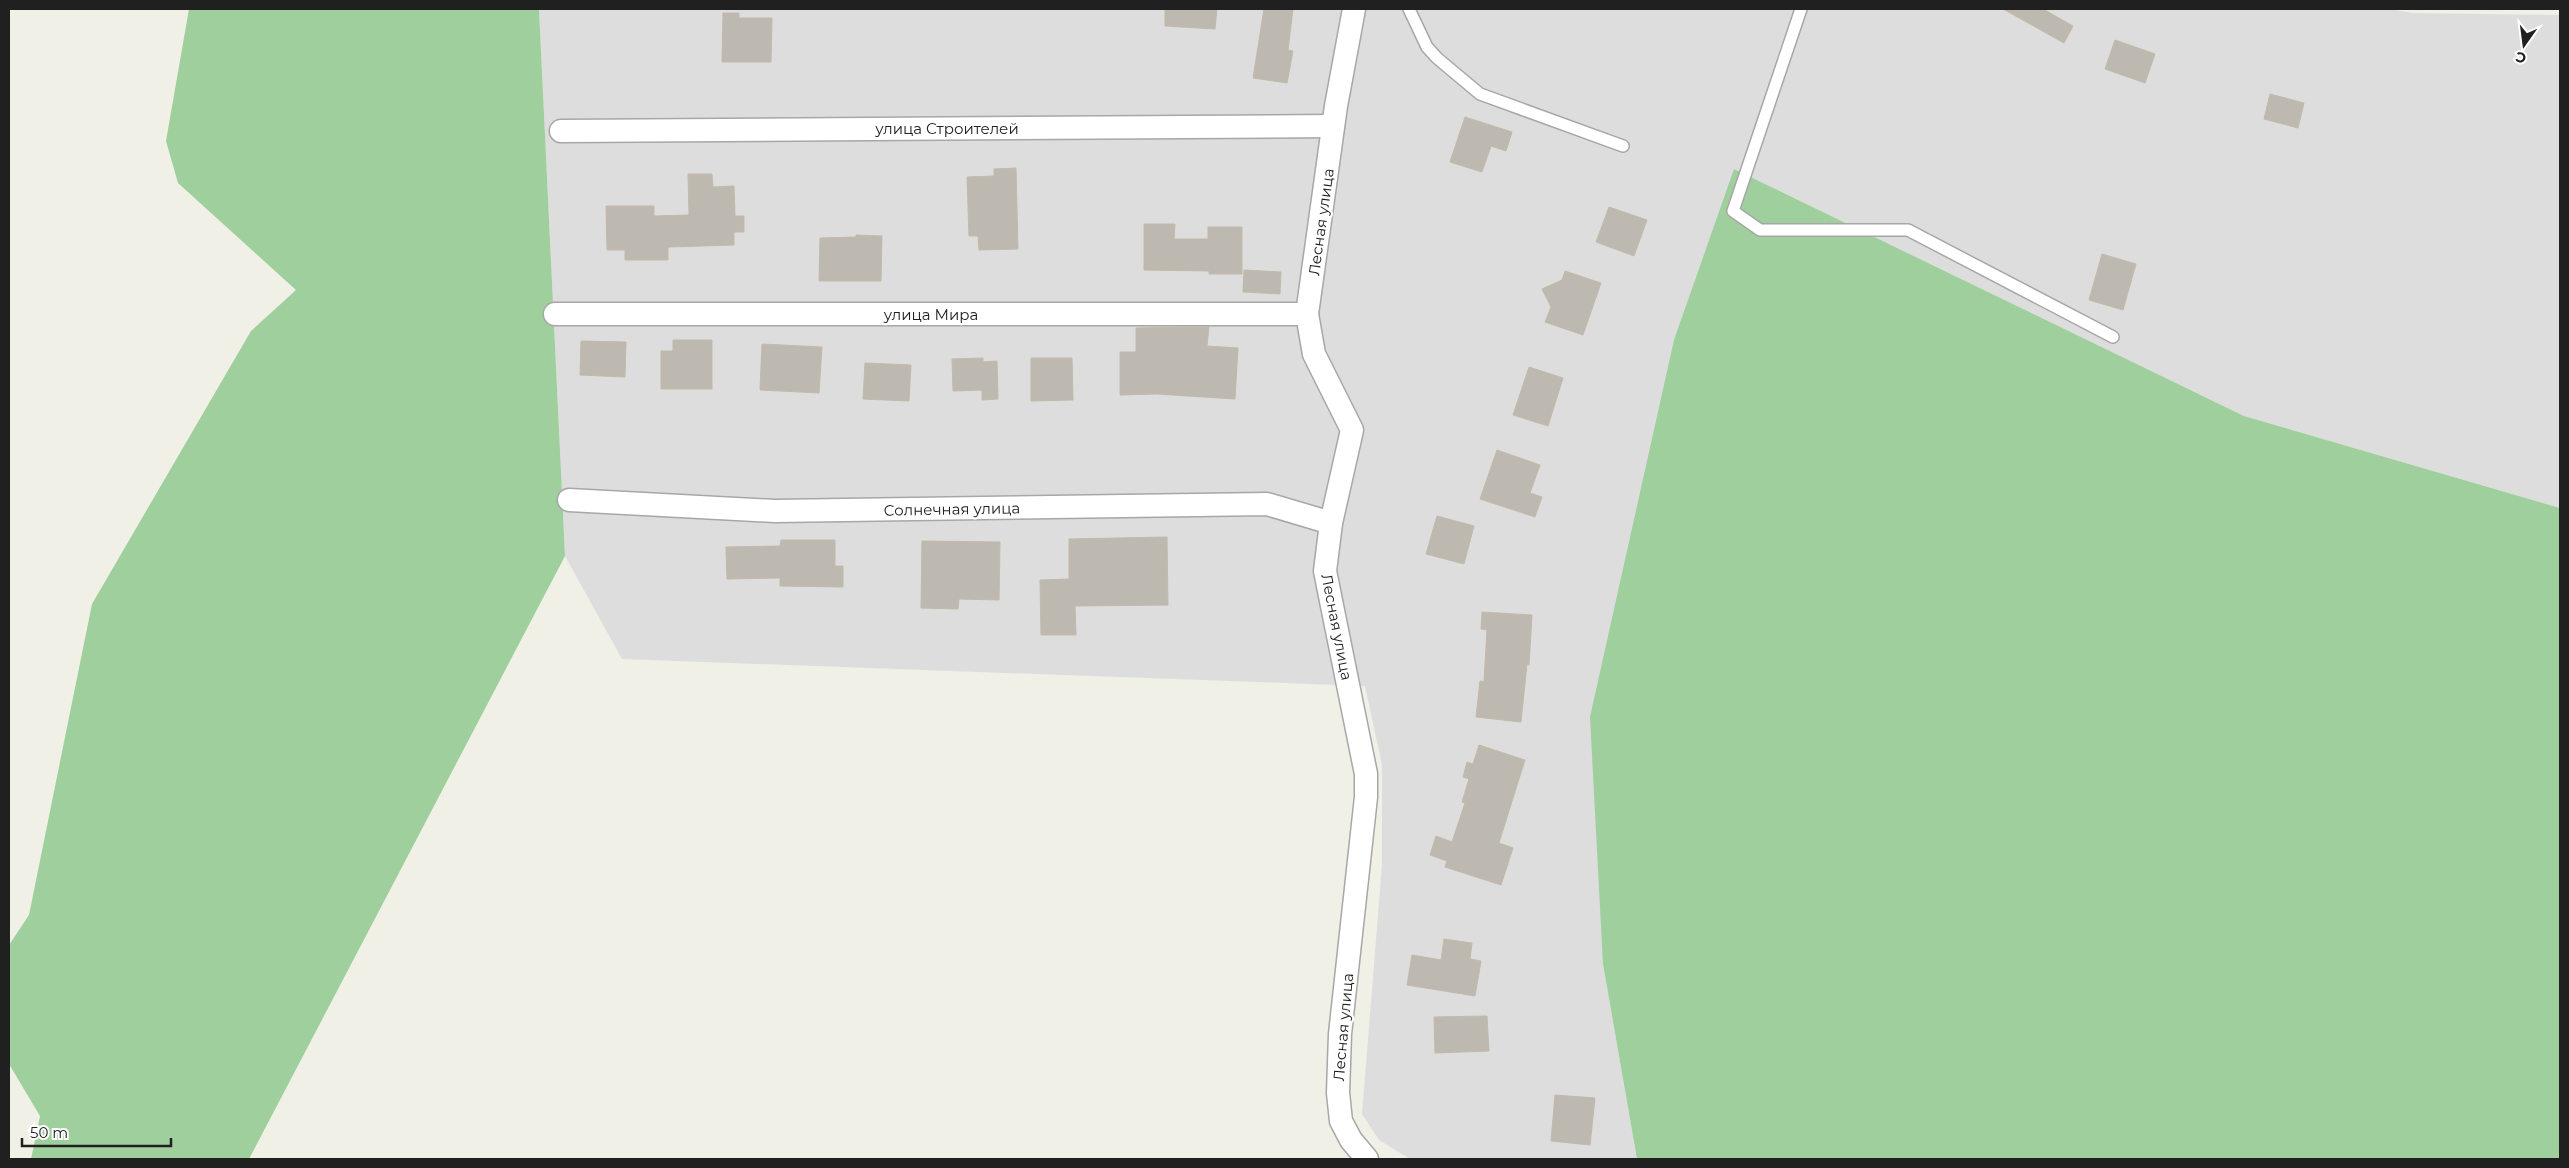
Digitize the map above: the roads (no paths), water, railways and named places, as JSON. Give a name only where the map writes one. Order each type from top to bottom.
[{"type":"street","name":"Лесная улица","points":[[1354,9],[1333,126],[1307,314],[1314,354],[1352,430],[1332,524],[1325,571],[1359,735],[1366,781],[1340,1034],[1338,1093],[1341,1121],[1350,1140],[1367,1159]]},
{"type":"street","name":"улица Строителей","points":[[561,131],[1333,126]]},
{"type":"street","name":"улица Мира","points":[[555,314],[1307,314]]},
{"type":"street","name":"Солнечная улица","points":[[569,500],[776,511],[1267,504],[1332,524]]},
{"type":"lane","points":[[1409,9],[1427,47],[1437,58],[1480,94],[1623,146]]},
{"type":"lane","points":[[1801,9],[1733,212],[1760,230],[1908,230],[2113,337]]}]
